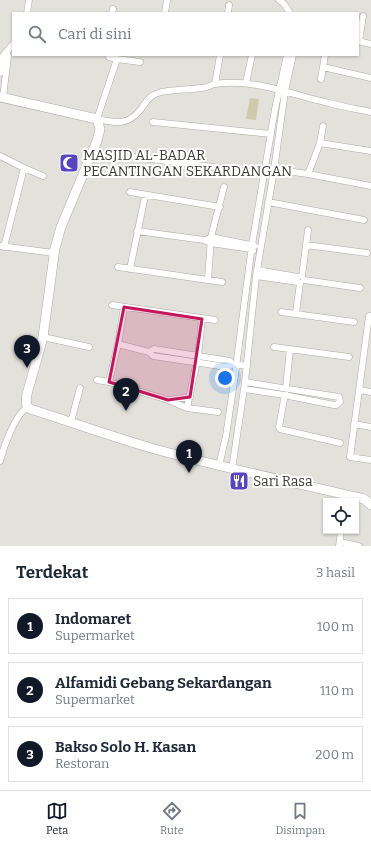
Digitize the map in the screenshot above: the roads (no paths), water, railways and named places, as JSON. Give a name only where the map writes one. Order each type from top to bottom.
[{"type":"street","points":[[27,12],[29,0]]},
{"type":"street","points":[[165,12],[167,0]]},
{"type":"street","points":[[279,0],[289,12]]},
{"type":"street","points":[[228,12],[229,5]]},
{"type":"street","points":[[363,16],[359,41],[371,44]]},
{"type":"street","points":[[0,73],[3,56],[12,45]]},
{"type":"street","points":[[6,52],[8,56],[1,97],[116,123],[130,120],[149,98],[160,92],[203,88],[215,84],[246,83],[282,90],[329,104],[371,112]]},
{"type":"street","points":[[108,56],[117,59],[130,58],[140,62]]},
{"type":"street","points":[[215,84],[220,56]]},
{"type":"street","points":[[246,83],[252,56]]},
{"type":"street","points":[[232,469],[246,379],[260,248],[273,172],[287,56]]},
{"type":"street","points":[[219,466],[226,436],[235,375],[234,365],[271,134],[293,56]]},
{"type":"street","points":[[321,79],[325,56]]},
{"type":"street","points":[[30,409],[26,404],[26,399],[43,337],[54,254],[61,227],[97,140],[100,129],[97,119],[117,59]]},
{"type":"street","points":[[323,67],[371,78]]},
{"type":"street","points":[[153,122],[271,134]]},
{"type":"street","points":[[308,174],[320,143],[323,126]]},
{"type":"street","points":[[320,143],[371,151]]},
{"type":"street","points":[[0,156],[43,176]]},
{"type":"street","points":[[135,157],[273,172],[308,174],[371,186]]},
{"type":"street","points":[[24,168],[2,246],[54,254]]},
{"type":"street","points":[[208,280],[211,240],[224,187]]},
{"type":"street","points":[[130,192],[145,196],[220,207]]},
{"type":"street","points":[[130,269],[145,196]]},
{"type":"street","points":[[268,202],[364,220]]},
{"type":"street","points":[[296,313],[308,230]]},
{"type":"street","points":[[137,231],[211,240],[260,248]]},
{"type":"street","points":[[306,245],[367,253]]},
{"type":"street","points":[[252,247],[260,256]]},
{"type":"street","points":[[118,267],[222,282]]},
{"type":"street","points":[[257,273],[360,288]]},
{"type":"street","points":[[112,305],[215,320]]},
{"type":"street","points":[[109,382],[118,344],[124,306]]},
{"type":"street","points":[[281,312],[354,322]]},
{"type":"street","points":[[371,316],[369,316],[368,355],[360,390],[350,457],[371,460]]},
{"type":"street","points":[[187,408],[197,359],[202,319]]},
{"type":"street","points":[[43,337],[89,347]]},
{"type":"street","points":[[118,344],[149,352],[154,350],[181,357],[211,361],[227,367],[234,365],[247,366]]},
{"type":"street","points":[[274,346],[350,357]]},
{"type":"street","points":[[290,349],[286,388],[279,427],[280,429],[340,443]]},
{"type":"street","points":[[235,375],[286,388],[339,397],[340,402],[336,406],[284,395],[244,389]]},
{"type":"street","points":[[97,380],[109,382],[168,400],[187,408],[218,412]]},
{"type":"street","points":[[71,422],[80,388]]},
{"type":"street","points":[[360,390],[371,392]]},
{"type":"street","points":[[168,400],[190,397]]},
{"type":"street","points":[[0,461],[2,443],[22,411],[25,409],[30,409],[116,438],[219,466],[369,500]]},
{"type":"street","points":[[354,424],[371,427]]},
{"type":"street","points":[[226,436],[236,438]]},
{"type":"street","points":[[341,534],[339,544],[359,546]]},
{"type":"place","name":"MASJID AL-BADAR PECANTINGAN SEKARDANGAN","points":[[69,163]]},
{"type":"place","name":"Bakso Solo H. Kasan","points":[[27,368]]},
{"type":"place","name":"Alfamidi Gebang Sekardangan","points":[[126,411]]},
{"type":"place","name":"Indomaret","points":[[189,473]]},
{"type":"place","name":"Sari Rasa","points":[[239,481]]}]
